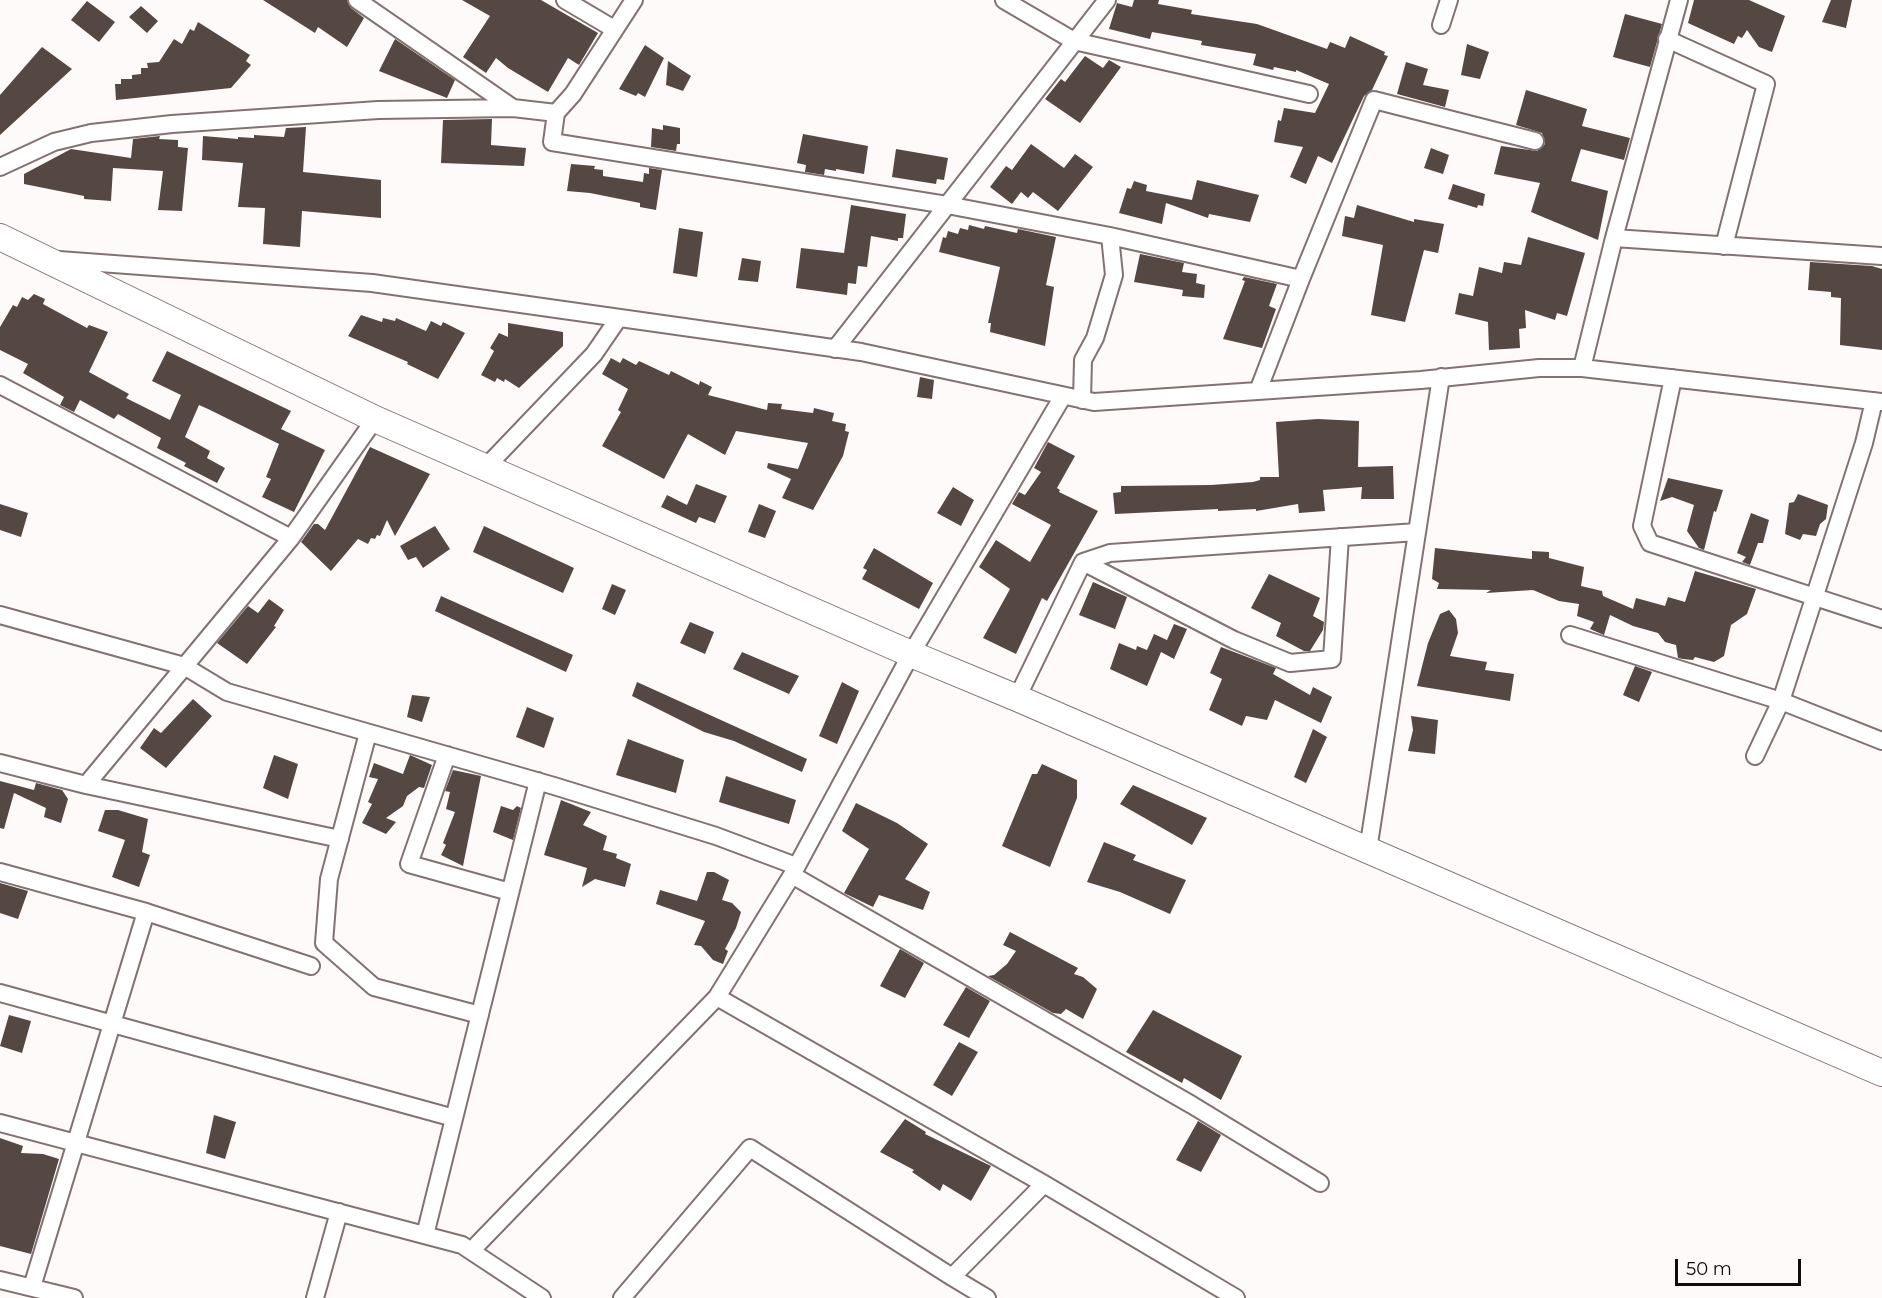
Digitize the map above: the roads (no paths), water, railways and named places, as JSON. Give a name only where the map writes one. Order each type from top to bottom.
[{"type":"main road","points":[[2,242],[486,468],[1882,1073]]},
{"type":"street","points":[[357,0],[513,108]]},
{"type":"street","points":[[565,0],[614,29]]},
{"type":"street","points":[[634,0],[573,94],[556,113],[552,142],[947,205],[1110,236],[1300,279]]},
{"type":"street","points":[[1004,0],[1074,42],[1309,94]]},
{"type":"street","points":[[835,349],[1107,0]]},
{"type":"street","points":[[1441,25],[1449,0]]},
{"type":"street","points":[[1582,368],[1614,238],[1679,0]]},
{"type":"street","points":[[1667,39],[1766,84],[1724,246]]},
{"type":"street","points":[[1258,391],[1300,279],[1374,100],[1535,141]]},
{"type":"street","points":[[0,167],[54,142],[91,133],[137,128],[378,110],[513,108],[556,113]]},
{"type":"street","points":[[1082,400],[1083,360],[1099,327],[1114,275],[1110,236]]},
{"type":"street","points":[[1614,238],[1882,256]]},
{"type":"street","points":[[40,258],[372,284],[835,349],[1094,402],[1539,368],[1582,368],[1878,402],[1781,701],[1755,756]]},
{"type":"street","points":[[486,468],[594,354],[618,319]]},
{"type":"street","points":[[1368,850],[1442,377]]},
{"type":"street","points":[[1673,378],[1642,526],[1644,536],[1650,543],[1882,619]]},
{"type":"street","points":[[0,385],[291,538]]},
{"type":"street","points":[[471,1251],[717,997],[794,871],[911,654],[1062,396]]},
{"type":"street","points":[[86,785],[291,538],[375,418]]},
{"type":"street","points":[[1017,698],[1083,562],[1110,553],[1417,532]]},
{"type":"street","points":[[1083,562],[1234,640],[1290,663],[1332,659],[1340,537]]},
{"type":"street","points":[[0,615],[184,666],[227,692],[538,781],[716,836],[794,871],[1320,1183]]},
{"type":"street","points":[[1570,635],[1781,701],[1882,741]]},
{"type":"street","points":[[368,732],[329,879],[324,943],[374,987],[480,1015]]},
{"type":"street","points":[[447,755],[409,864],[510,892]]},
{"type":"street","points":[[0,763],[86,785],[340,839]]},
{"type":"street","points":[[425,1235],[538,781]]},
{"type":"street","points":[[0,872],[146,912],[311,966]]},
{"type":"street","points":[[32,1287],[146,912]]},
{"type":"street","points":[[0,993],[454,1118]]},
{"type":"street","points":[[717,997],[1044,1184],[1236,1298]]},
{"type":"street","points":[[0,1123],[462,1245],[542,1298]]},
{"type":"street","points":[[622,1298],[750,1148],[987,1298]]},
{"type":"street","points":[[952,1277],[1044,1184]]},
{"type":"street","points":[[315,1298],[339,1212]]},
{"type":"street","points":[[0,1280],[74,1298]]}]
